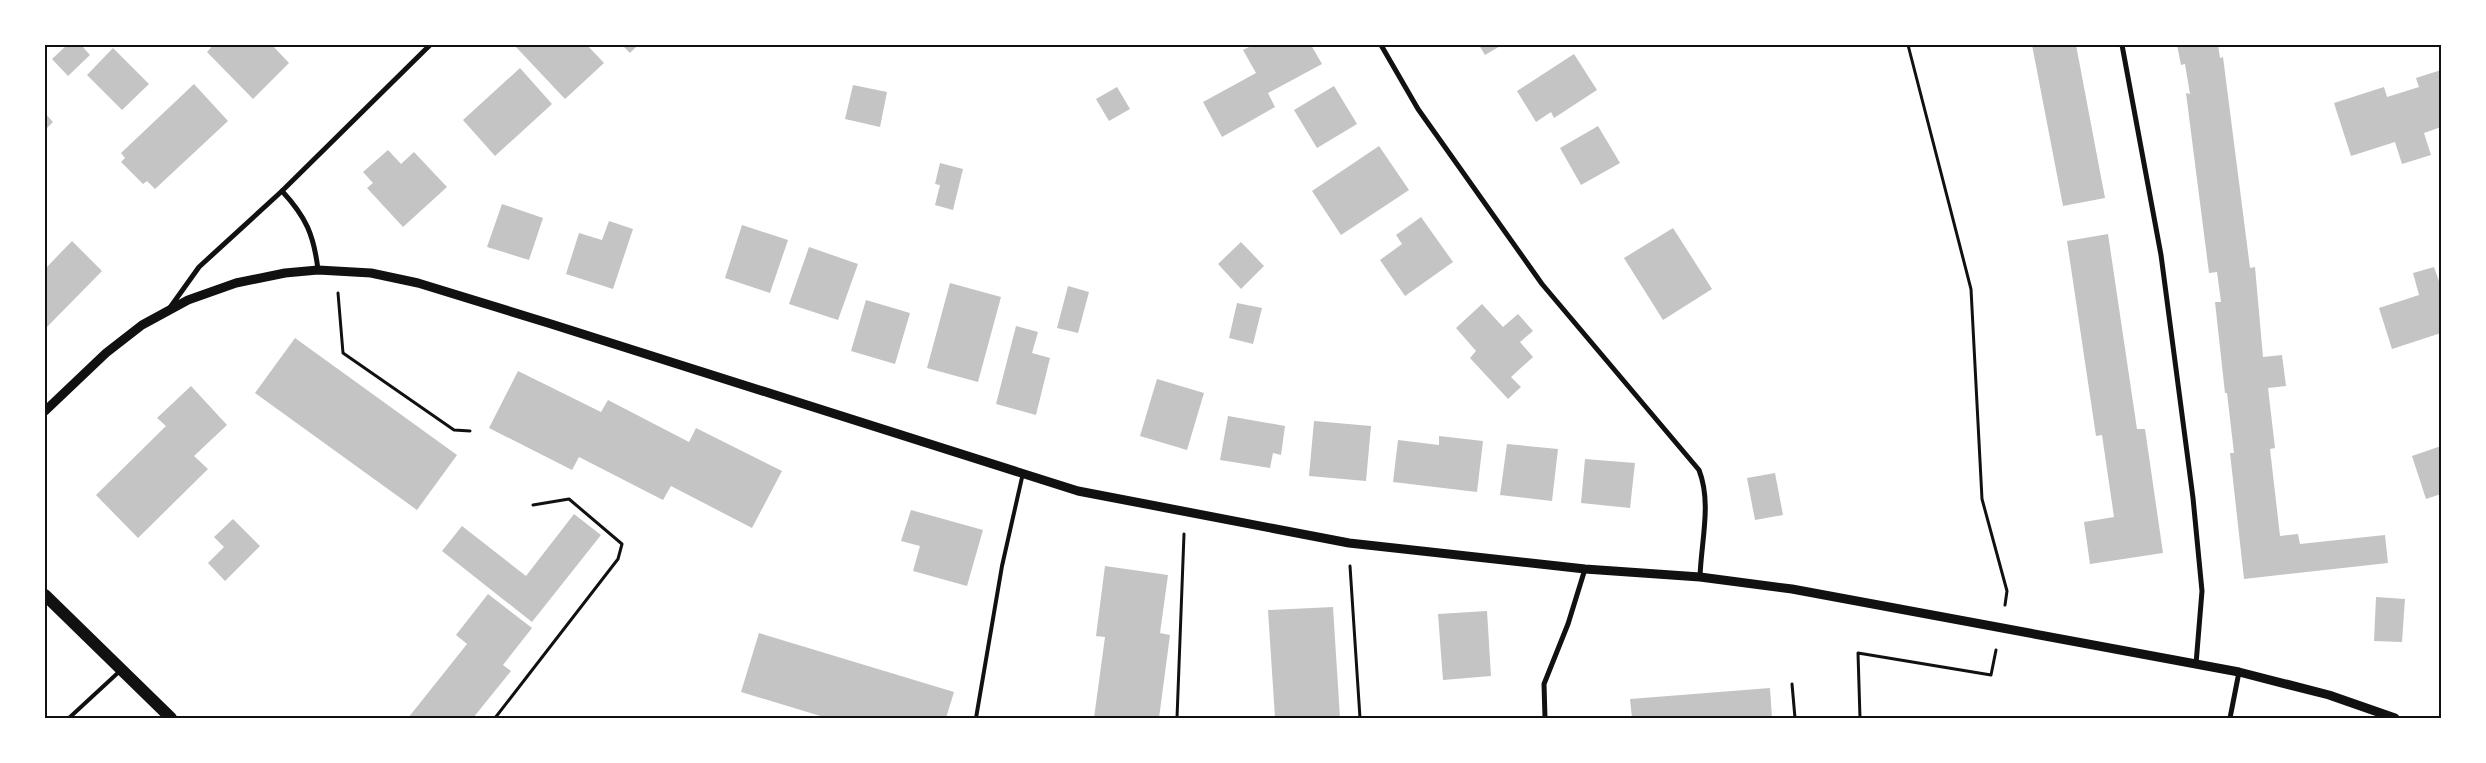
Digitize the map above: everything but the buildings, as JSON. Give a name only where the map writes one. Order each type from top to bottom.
[{"type":"main road","points":[[45,595],[171,718]]},
{"type":"street","points":[[167,311],[199,267],[282,191],[430,45]]},
{"type":"street","points":[[1381,45],[1418,109],[1542,284],[1699,470],[1705,485],[1700,577]]},
{"type":"street","points":[[2122,45],[2162,255],[2194,498],[2202,591],[2196,664]]},
{"type":"street","points":[[282,191],[297,208],[308,227],[315,248],[318,270]]},
{"type":"street","points":[[45,411],[106,353],[142,326],[167,311],[213,291],[236,283],[268,276],[318,270],[371,272],[418,283],[1078,491],[1349,543],[1585,569],[1700,577],[1792,589],[2239,672],[2329,695],[2395,718]]},
{"type":"street","points":[[1545,718],[1544,684],[1578,598],[1585,569]]},
{"type":"street","points":[[2230,718],[2239,672]]},
{"type":"lane","points":[[976,718],[1002,566],[1024,473]]},
{"type":"lane","points":[[69,718],[121,670]]},
{"type":"path","points":[[1860,718],[1858,653],[1991,674],[2007,590],[1982,499],[1971,289],[1908,45]]},
{"type":"path","points":[[336,270],[343,353],[454,430],[470,431]]},
{"type":"path","points":[[495,718],[618,559],[622,544],[569,500],[533,505]]},
{"type":"path","points":[[1177,718],[1185,513]]},
{"type":"path","points":[[1349,543],[1360,718]]},
{"type":"path","points":[[1792,684],[1795,718]]}]
